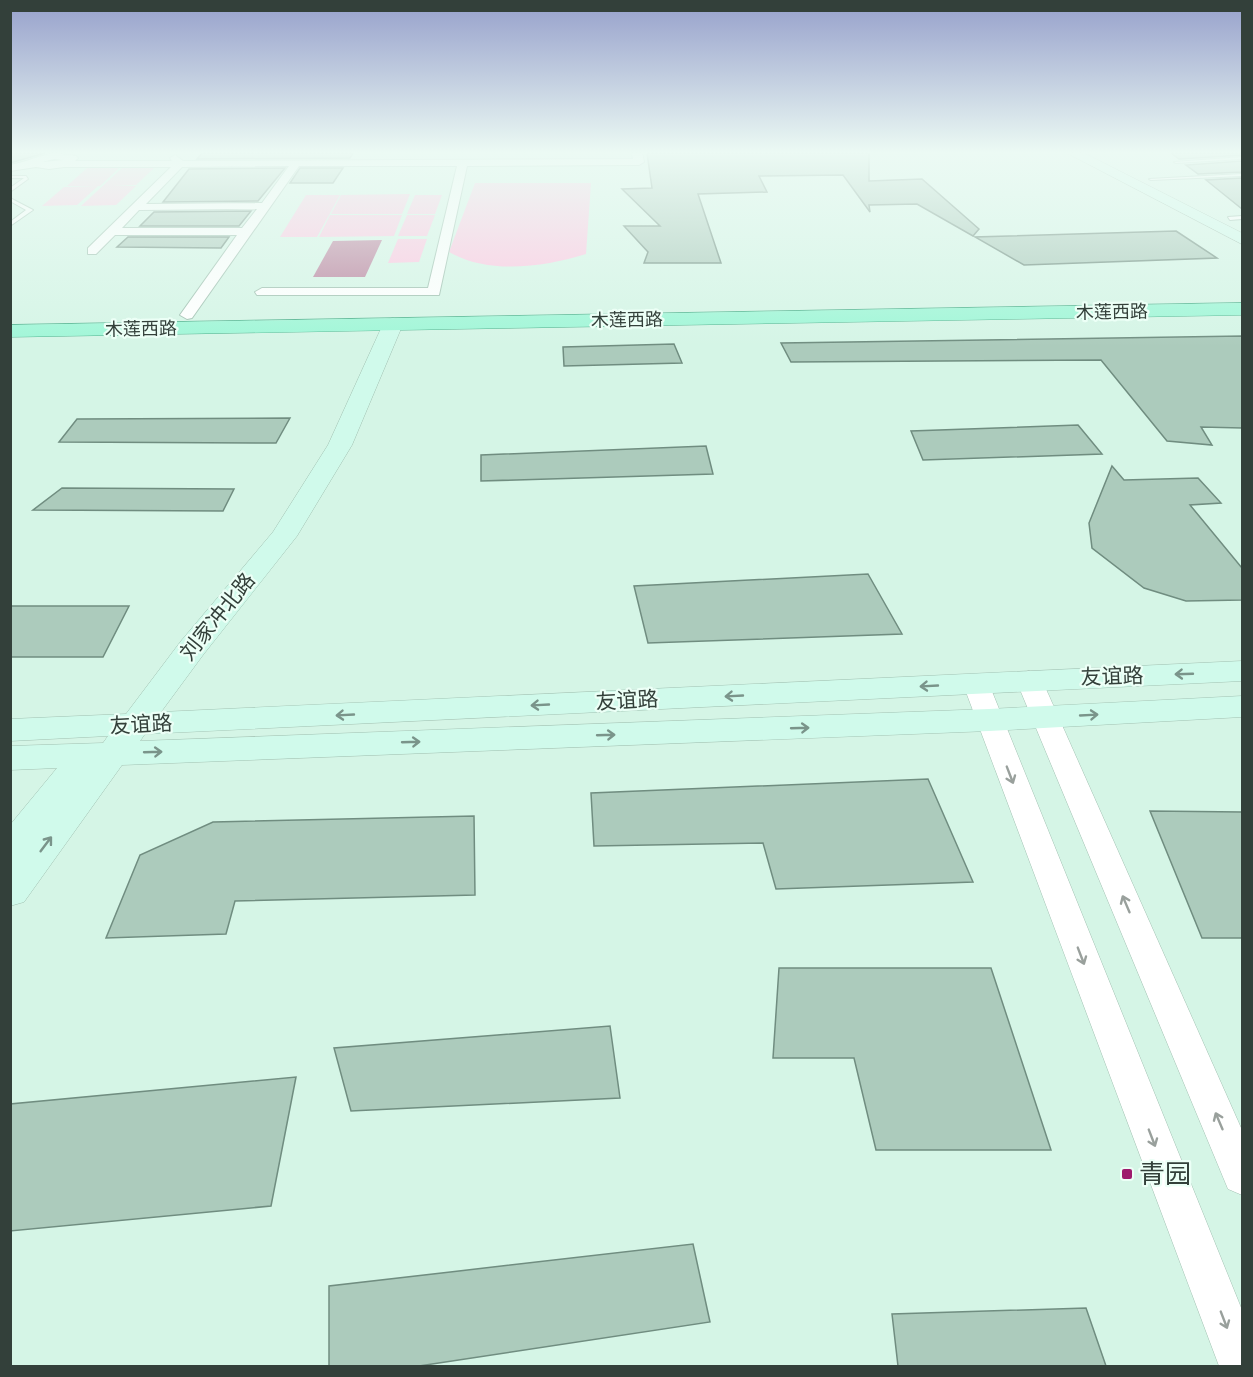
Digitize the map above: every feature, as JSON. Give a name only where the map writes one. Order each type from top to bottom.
[{"type":"main road","points":[[1201,217],[1242,238]]},
{"type":"main road","name":"木莲西路","points":[[10,318],[1242,296]]},
{"type":"main road","name":"木莲西路","points":[[10,331],[1242,309]]},
{"type":"main road","name":"刘家冲北路","points":[[10,851],[111,740],[284,536],[340,445],[389,324]]},
{"type":"main road","name":"友谊路","points":[[10,758],[111,740],[1029,680],[1242,671]]},
{"type":"main road","name":"友谊路","points":[[10,730],[111,740],[989,720],[1242,707]]},
{"type":"main road","name":"刘家冲北路","points":[[10,891],[111,740]]},
{"type":"street","points":[[92,251],[125,217]]},
{"type":"street","points":[[188,315],[212,275],[257,217]]},
{"type":"street","points":[[262,292],[434,292],[451,217]]},
{"type":"street","points":[[111,231],[247,232]]},
{"type":"street","points":[[1029,680],[1242,1175]]},
{"type":"street","points":[[976,684],[1242,1366]]},
{"type":"shaded area","points":[[292,217],[328,217],[317,237],[280,237]]},
{"type":"shaded area","points":[[329,217],[401,217],[394,236],[319,237]]},
{"type":"shaded area","points":[[406,217],[434,217],[427,236],[398,236]]},
{"type":"shaded area","points":[[462,217],[589,217],[586,254],[570,259],[535,265],[499,266],[481,264],[449,252]]},
{"type":"shaded area","points":[[398,239],[427,239],[419,262],[388,263]]},
{"type":"shaded area","points":[[382,240],[365,277],[313,277],[333,241]]},
{"type":"building","points":[[149,217],[246,217],[239,226],[140,226]]},
{"type":"building","points":[[651,217],[706,217],[721,263],[644,263],[648,252],[624,226],[660,226]]},
{"type":"building","points":[[940,217],[966,217],[979,229],[973,236]]},
{"type":"building","points":[[1176,231],[1217,258],[1024,265],[975,237]]},
{"type":"building","points":[[128,237],[229,237],[221,248],[117,247]]},
{"type":"building","points":[[1242,336],[1242,428],[1201,427],[1212,445],[1167,441],[1101,360],[791,362],[781,343]]},
{"type":"building","points":[[674,344],[682,363],[564,366],[563,347]]},
{"type":"building","points":[[290,418],[276,443],[59,442],[77,419]]},
{"type":"building","points":[[1078,425],[1102,454],[923,460],[911,431]]},
{"type":"building","points":[[706,446],[713,474],[481,481],[481,455]]},
{"type":"building","points":[[1112,466],[1124,480],[1198,478],[1221,503],[1190,505],[1242,568],[1242,600],[1186,601],[1144,588],[1092,548],[1089,523]]},
{"type":"building","points":[[62,488],[234,489],[223,511],[33,510]]},
{"type":"building","points":[[868,574],[902,634],[648,643],[634,586]]},
{"type":"building","points":[[10,606],[129,606],[103,657],[10,657]]},
{"type":"building","points":[[928,779],[973,882],[776,889],[763,843],[594,846],[591,793]]},
{"type":"building","points":[[1150,811],[1242,812],[1242,938],[1202,938]]},
{"type":"building","points":[[474,816],[475,895],[235,901],[226,934],[106,938],[140,855],[213,822]]},
{"type":"building","points":[[779,968],[991,968],[1051,1150],[876,1150],[854,1058],[773,1058]]},
{"type":"building","points":[[610,1026],[620,1098],[351,1111],[334,1048]]},
{"type":"building","points":[[296,1077],[271,1206],[10,1231],[10,1104]]},
{"type":"building","points":[[693,1244],[710,1322],[419,1366],[329,1366],[329,1286]]},
{"type":"building","points":[[1086,1308],[1106,1366],[898,1366],[892,1314]]},
{"type":"place","name":"青园","points":[[1127,1174]]}]
